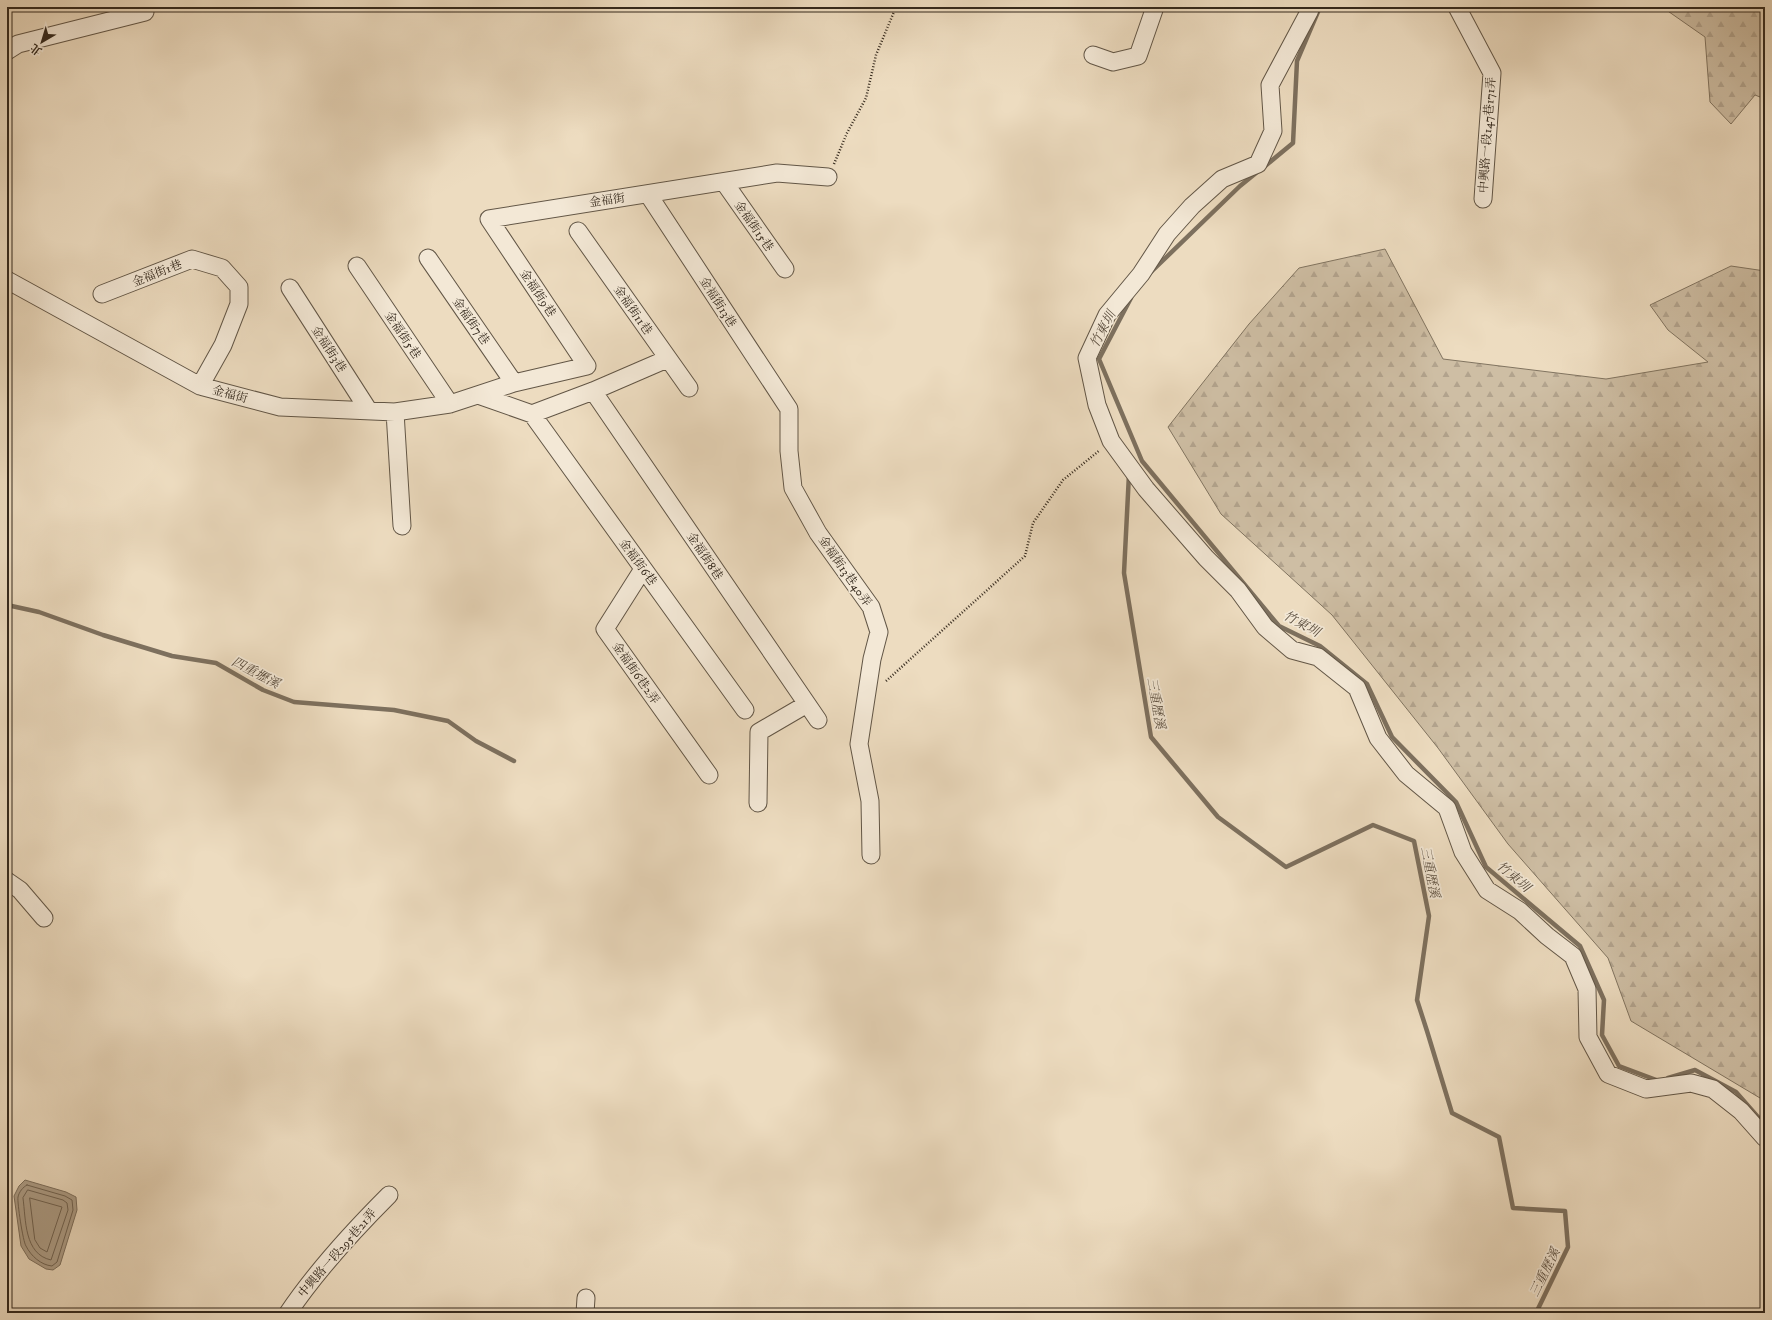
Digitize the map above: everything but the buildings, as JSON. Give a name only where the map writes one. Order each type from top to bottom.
[{"type":"street","points":[[7,51],[18,44],[144,12],[141,7]]},
{"type":"street","points":[[1093,55],[1114,62],[1138,56],[1155,7]]},
{"type":"street","points":[[1311,7],[1310,12],[1270,85],[1273,131],[1258,164],[1222,179],[1192,206],[1167,234],[1140,274],[1107,314],[1087,358],[1097,405],[1111,441],[1146,489],[1206,558],[1238,590],[1265,627],[1292,650],[1318,657],[1357,688],[1378,738],[1406,774],[1447,808],[1462,852],[1487,890],[1520,911],[1547,936],[1573,956],[1587,989],[1588,1037],[1608,1074],[1646,1089],[1691,1083],[1714,1089],[1741,1111],[1765,1138]]},
{"type":"street","name":"中興路一段147巷171弄","points":[[1457,7],[1492,74],[1483,199]]},
{"type":"street","name":"金福街","points":[[489,219],[556,207],[777,173],[828,177]]},
{"type":"street","name":"金福街15巷","points":[[724,182],[785,269]]},
{"type":"street","name":"金福街13巷","points":[[648,194],[789,409]]},
{"type":"street","name":"金福街9巷","points":[[489,219],[587,366]]},
{"type":"street","name":"金福街11巷","points":[[578,231],[667,359],[689,388]]},
{"type":"street","name":"金福街7巷","points":[[428,258],[514,383]]},
{"type":"street","name":"金福街1巷","points":[[102,294],[192,259],[222,268],[239,287],[239,304],[223,345],[200,386]]},
{"type":"street","name":"金福街5巷","points":[[357,266],[450,404]]},
{"type":"street","name":"金福街","points":[[7,280],[200,386],[280,408],[395,412],[450,404],[514,383],[587,366]]},
{"type":"street","name":"金福街3巷","points":[[290,288],[369,411]]},
{"type":"street","points":[[478,395],[532,414],[593,391],[667,359]]},
{"type":"street","name":"金福街8巷","points":[[593,391],[818,720]]},
{"type":"street","name":"金福街13巷40弄","points":[[789,409],[789,451],[793,488],[818,533],[871,607],[879,632],[859,744],[870,801],[871,855]]},
{"type":"street","points":[[395,412],[402,526]]},
{"type":"street","name":"金福街6巷","points":[[532,414],[745,710]]},
{"type":"street","name":"金福街6巷2弄","points":[[643,569],[605,629],[708,775]]},
{"type":"street","points":[[758,803],[759,732],[807,704]]},
{"type":"street","points":[[7,881],[20,890],[44,918]]},
{"type":"street","name":"中興路一段295巷21弄","points":[[288,1313],[305,1288],[360,1224],[389,1195]]},
{"type":"path","points":[[828,177],[847,133],[866,98],[876,55],[896,7]]},
{"type":"path","points":[[866,699],[1025,556],[1033,523],[1063,480],[1111,441]]},
{"type":"green space","points":[[1662,7],[1765,7],[1765,99],[1755,95],[1731,124],[1710,102],[1705,37]]},
{"type":"green space","points":[[1385,249],[1443,359],[1606,379],[1708,362],[1668,330],[1650,305],[1731,266],[1765,271],[1765,1101],[1631,1021],[1608,958],[1508,844],[1438,748],[1332,615],[1221,514],[1168,427],[1249,324],[1299,268]]},
{"type":"water","points":[[25,1180],[66,1192],[76,1197],[77,1210],[60,1265],[53,1270],[46,1269],[29,1259],[21,1246],[14,1196],[19,1186]]},
{"type":"waterway","name":"竹東圳","points":[[1264,167],[1293,143],[1297,61],[1320,7]]},
{"type":"waterway","name":"竹東圳","points":[[1151,272],[1240,186],[1256,173]]},
{"type":"waterway","name":"竹東圳","points":[[1131,298],[1099,359],[1142,461],[1279,626],[1320,646],[1367,684],[1392,737],[1456,802],[1486,867],[1580,946],[1604,1000],[1602,1035],[1619,1066],[1659,1081]]},
{"type":"waterway","name":"三重歷溪","points":[[1129,474],[1124,573],[1151,737],[1218,817],[1286,867],[1373,825],[1414,841],[1429,916],[1417,1000],[1452,1113],[1499,1137],[1513,1208],[1565,1211],[1568,1247],[1536,1313]]},
{"type":"waterway","name":"四重壢溪","points":[[7,605],[39,612],[103,635],[172,656],[216,663],[263,690],[294,702],[394,710],[448,721],[476,741],[514,761]]},
{"type":"waterway","name":"竹東圳","points":[[1668,1078],[1695,1070],[1736,1092],[1765,1125]]}]
